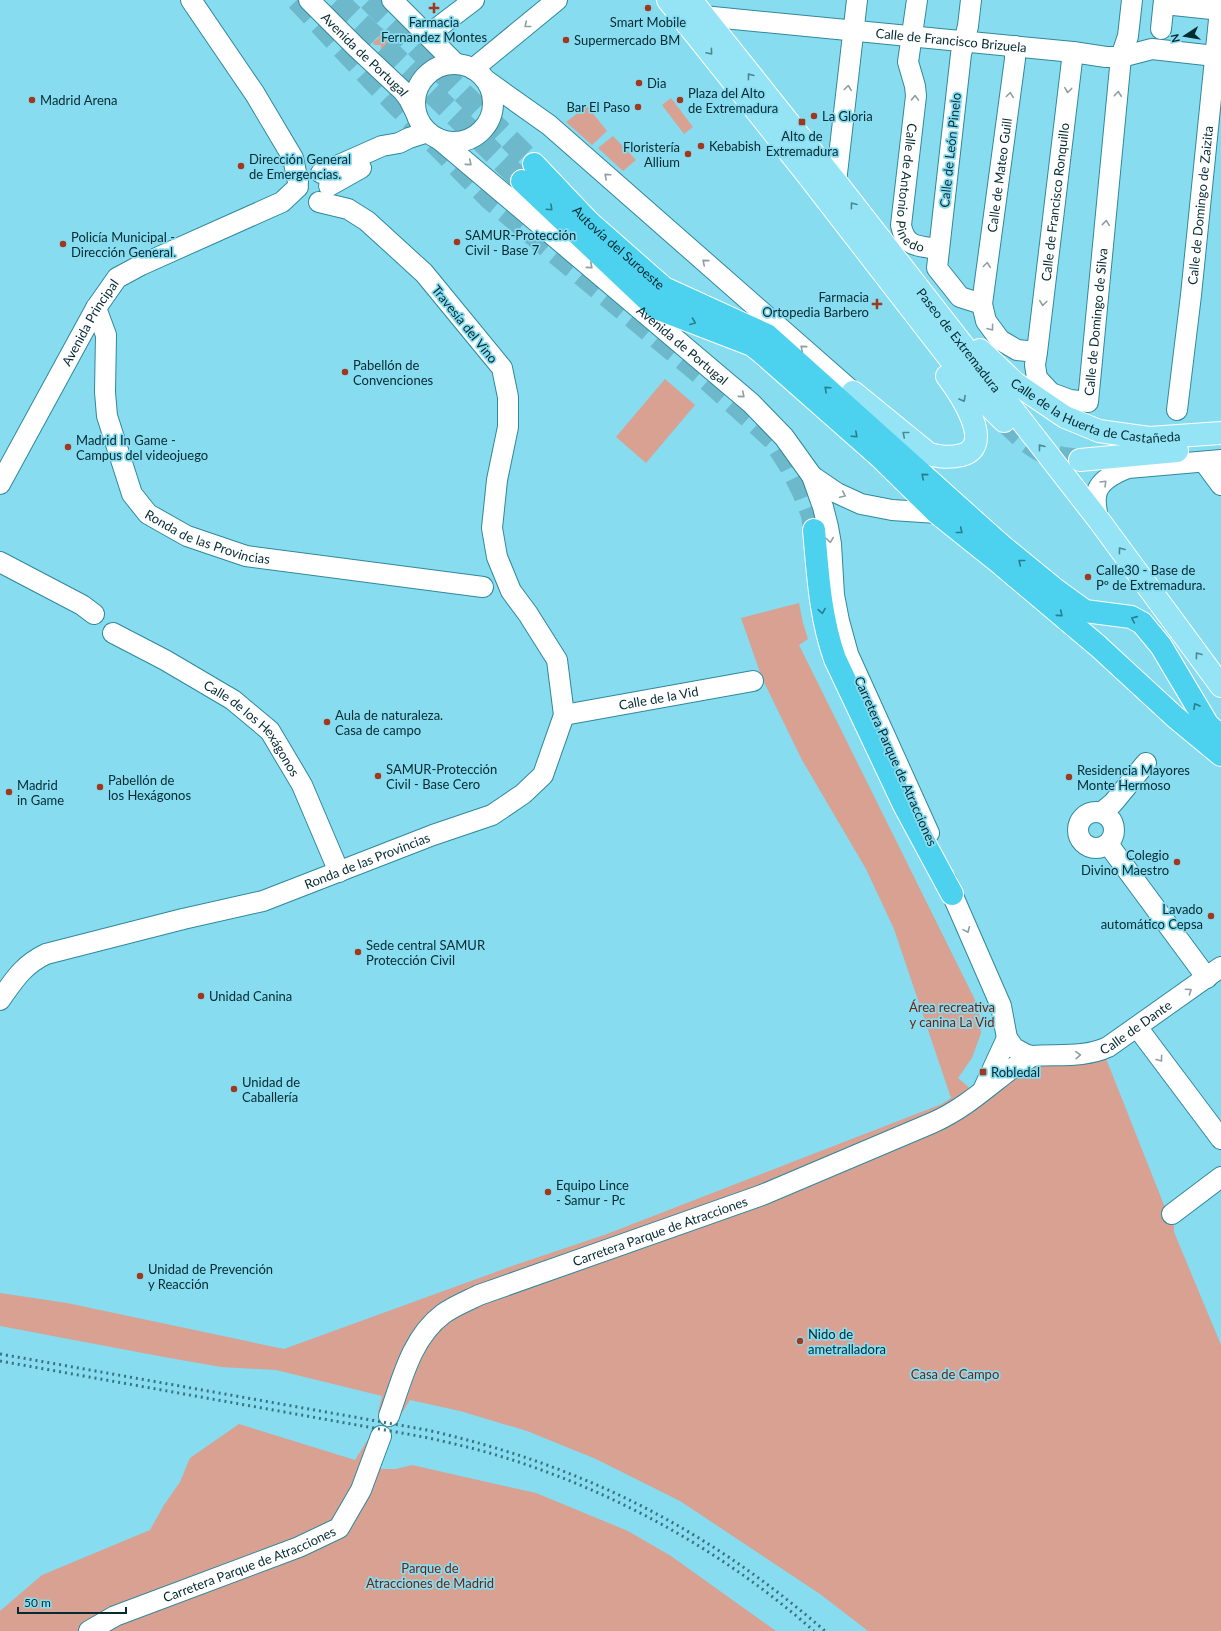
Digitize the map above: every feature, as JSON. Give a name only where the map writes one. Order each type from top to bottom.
[{"type":"highway","name":"Autovía del Suroeste","points":[[937,513],[880,457],[752,345],[656,308],[528,173],[589,222],[664,288],[767,335],[1001,545],[1056,590],[1085,611],[1131,617],[1142,623],[1161,646],[1208,725],[1221,736]]},
{"type":"highway","points":[[937,513],[1002,565],[1092,641],[1221,755]]},
{"type":"highway","points":[[814,530],[821,608],[835,659],[904,805],[952,894]]},
{"type":"main road","name":"Paseo de Extremadura","points":[[668,0],[694,14],[836,182],[1098,519],[1221,686]]},
{"type":"main road","name":"Paseo de Extremadura","points":[[694,14],[806,173],[967,381],[1004,421]]},
{"type":"main road","points":[[806,173],[813,199],[957,390],[972,418],[976,440],[970,451],[965,454],[942,458],[929,454],[853,392]]},
{"type":"main road","name":"Calle de la Huerta de Castañeda","points":[[870,227],[982,352],[1015,383],[1065,417],[1099,431],[1149,438],[1221,433]]},
{"type":"main road","points":[[1080,460],[1221,446]]},
{"type":"street","points":[[191,0],[255,94],[311,184]]},
{"type":"street","name":"Avenida de Portugal","points":[[309,0],[403,91],[426,127],[751,402],[784,437],[812,476],[837,493],[861,504],[892,510],[937,513]]},
{"type":"street","points":[[392,0],[428,35],[472,71],[549,125],[853,392]]},
{"type":"street","points":[[428,35],[474,0]]},
{"type":"street","points":[[472,71],[557,0]]},
{"type":"street","points":[[836,182],[857,0]]},
{"type":"street","points":[[912,36],[917,0]]},
{"type":"street","name":"Calle de León Pinelo","points":[[938,254],[961,54],[965,41],[971,0]]},
{"type":"street","points":[[1122,57],[1128,36],[1132,0]]},
{"type":"street","points":[[1161,29],[1164,2],[1221,7]]},
{"type":"street","name":"Calle de Domingo de Zaizita","points":[[1177,410],[1191,295],[1213,151],[1215,56],[1221,7]]},
{"type":"street","name":"Calle de Francisco Brizuela","points":[[694,14],[1073,52],[1106,57],[1122,57],[1152,50],[1215,56]]},
{"type":"street","name":"Calle de Antonio Pinedo","points":[[912,36],[908,62],[915,86],[916,96],[901,225],[905,239],[911,244],[938,254]]},
{"type":"street","name":"Calle de Mateo Guill","points":[[982,304],[1015,59],[1014,46]]},
{"type":"street","name":"Calle de Francisco Ronquillo","points":[[1037,352],[1073,52]]},
{"type":"street","name":"Calle de Domingo de Silva","points":[[1037,352],[1035,365],[1038,378],[1051,393],[1070,400],[1088,402],[1122,57]]},
{"type":"street","name":"Avenida de Portugal","points":[[426,127],[415,101],[417,89],[423,78],[432,70],[443,65],[472,71]]},
{"type":"street","points":[[426,127],[451,142],[464,141],[475,137],[485,128],[491,117],[494,105],[492,92],[472,71]]},
{"type":"street","name":"Avenida Principal","points":[[0,484],[96,308],[117,278],[142,265],[282,202],[311,184],[382,146],[404,141],[426,127]]},
{"type":"street","name":"Travesía del Vino","points":[[311,184],[366,221],[424,273],[502,368],[508,397],[508,427],[497,480],[492,528],[497,557],[511,591]]},
{"type":"street","points":[[938,254],[937,268],[960,297],[982,304],[986,322],[1000,340],[1017,350],[1037,352]]},
{"type":"street","name":"Ronda de las Provincias","points":[[96,308],[106,334],[105,392],[107,416],[132,494],[148,514],[187,536],[246,556],[483,587]]},
{"type":"street","points":[[1098,519],[1096,495],[1101,484],[1115,474],[1128,468],[1213,461],[1221,485]]},
{"type":"street","name":"Carretera Parque de Atracciones","points":[[812,476],[823,507],[828,527],[834,595],[848,654],[929,833],[952,894],[1001,1006],[1006,1031],[990,1076],[981,1093]]},
{"type":"street","points":[[0,562],[82,605],[94,614]]},
{"type":"street","name":"Ronda de las Provincias","points":[[0,1000],[24,968],[31,962],[46,954],[254,904],[433,835],[492,815],[524,794],[543,775],[564,715],[558,660],[511,591]]},
{"type":"street","name":"Calle de los Hexágonos","points":[[113,633],[165,660],[233,700],[270,731],[302,785],[338,872]]},
{"type":"street","name":"Calle de la Vid","points":[[564,715],[753,681]]},
{"type":"street","points":[[1102,812],[1111,819],[1114,835],[1108,844],[1103,847],[1091,848],[1085,845],[1078,836],[1078,824],[1081,818],[1091,812],[1102,812],[1114,803],[1146,764]]},
{"type":"street","points":[[1108,844],[1214,972]]},
{"type":"street","name":"Calle de Dante","points":[[1035,1056],[1083,1055],[1097,1052],[1108,1047],[1214,972]]},
{"type":"street","points":[[1137,1027],[1221,1139]]},
{"type":"street","points":[[1006,1031],[1014,1048],[1025,1054],[1035,1056]]},
{"type":"street","name":"Carretera Parque de Atracciones","points":[[389,1416],[413,1351],[423,1334],[435,1320],[457,1306],[479,1295],[762,1195],[950,1115],[1012,1068],[1035,1056]]},
{"type":"street","points":[[1172,1214],[1221,1177]]},
{"type":"street","name":"Carretera Parque de Atracciones","points":[[89,1631],[115,1616],[299,1547],[338,1528],[361,1490],[381,1436]]},
{"type":"green space","points":[[377,27],[383,28],[384,38],[393,34],[403,33],[405,35],[403,39],[393,42],[402,54],[401,58],[396,57],[391,47],[384,56],[380,55],[381,45],[374,45],[373,42],[379,38],[375,32]]},
{"type":"green space","points":[[671,98],[693,127],[684,134],[662,105]]},
{"type":"green space","points":[[587,106],[607,131],[592,145],[566,122]]},
{"type":"green space","points":[[613,136],[636,160],[623,171],[598,148]]},
{"type":"green space","points":[[665,379],[695,405],[646,463],[616,437]]},
{"type":"green space","name":"Casa de Campo","points":[[799,603],[808,639],[799,645],[979,1008],[981,1033],[972,1058],[958,1078],[983,1100],[1023,1066],[1105,1056],[1164,1205],[1174,1226],[1174,1232],[1221,1345],[1221,1631],[868,1631],[820,1594],[680,1501],[596,1459],[527,1431],[460,1411],[410,1400],[398,1419],[378,1412],[382,1396],[276,1370],[221,1367],[0,1326],[0,1293],[67,1303],[284,1349],[515,1265],[607,1234],[942,1104],[951,1098],[894,929],[866,869],[802,760],[762,678],[741,618]]},
{"type":"green space","name":"Parque de Atracciones de Madrid","points":[[239,1424],[355,1460],[372,1433],[379,1467],[381,1469],[396,1469],[412,1465],[536,1493],[628,1531],[671,1556],[776,1631],[0,1631],[0,1611],[42,1575],[150,1530],[164,1505],[180,1482],[190,1458]]},
{"type":"tunnel","points":[[297,0],[373,81],[490,199],[702,375],[773,439],[790,466],[803,492],[812,515],[814,530]]},
{"type":"tunnel","points":[[337,0],[522,181]]},
{"type":"tunnel","points":[[369,0],[534,164]]},
{"type":"tunnel","points":[[1004,421],[1027,442],[1043,452],[1056,457],[1080,460]]},
{"type":"railway","points":[[0,1354],[427,1430],[483,1444],[537,1462],[589,1482],[639,1505],[687,1531],[734,1561],[780,1594],[825,1631]]},
{"type":"railway","points":[[0,1361],[424,1437],[479,1450],[519,1462],[571,1481],[609,1498],[646,1516],[681,1536],[750,1580],[814,1631]]},
{"type":"place","name":"Farmacia Fernandez Montes","points":[[434,8]]},
{"type":"place","name":"Smart Mobile","points":[[648,8]]},
{"type":"place","name":"Supermercado BM","points":[[566,40]]},
{"type":"place","name":"Dia","points":[[639,83]]},
{"type":"place","name":"Madrid Arena","points":[[32,100]]},
{"type":"place","name":"Plaza del Alto de Extremadura","points":[[680,100]]},
{"type":"place","name":"Bar El Paso","points":[[638,107]]},
{"type":"place","name":"La Gloria","points":[[814,116]]},
{"type":"place","name":"Alto de Extremadura","points":[[802,122]]},
{"type":"place","name":"Kebabish","points":[[701,146]]},
{"type":"place","name":"Floristería Allium","points":[[688,154]]},
{"type":"place","name":"Dirección General de Emergencias.","points":[[241,166]]},
{"type":"place","name":"SAMUR-Protección Civil - Base 7","points":[[457,242]]},
{"type":"place","name":"Policía Municipal - Dirección General.","points":[[63,244]]},
{"type":"place","name":"Farmacia Ortopedia Barbero","points":[[877,304]]},
{"type":"place","name":"Pabellón de Convenciones","points":[[345,372]]},
{"type":"place","name":"Madrid In Game - Campus del videojuego","points":[[68,447]]},
{"type":"place","name":"Calle30 - Base de Pº de Extremadura.","points":[[1088,577]]},
{"type":"place","name":"Aula de naturaleza. Casa de campo","points":[[327,722]]},
{"type":"place","name":"SAMUR-Protección Civil - Base Cero","points":[[378,776]]},
{"type":"place","name":"Residencia Mayores Monte Hermoso","points":[[1069,777]]},
{"type":"place","name":"Pabellón de los Hexágonos","points":[[100,787]]},
{"type":"place","name":"Madrid in Game","points":[[9,792]]},
{"type":"place","name":"Colegio Divino Maestro","points":[[1177,862]]},
{"type":"place","name":"Lavado automático Cepsa","points":[[1211,916]]},
{"type":"place","name":"Sede central SAMUR Protección Civil","points":[[358,952]]},
{"type":"place","name":"Unidad Canina","points":[[201,996]]},
{"type":"place","name":"Robledal","points":[[983,1072]]},
{"type":"place","name":"Unidad de Caballería","points":[[234,1089]]},
{"type":"place","name":"Equipo Lince - Samur - Pc","points":[[548,1192]]},
{"type":"place","name":"Unidad de Prevención y Reacción","points":[[140,1276]]},
{"type":"place","name":"Nido de ametralladora","points":[[800,1341]]},
{"type":"park label","name":"Área recreativa y canina La Vid","points":[[952,1014]]}]
